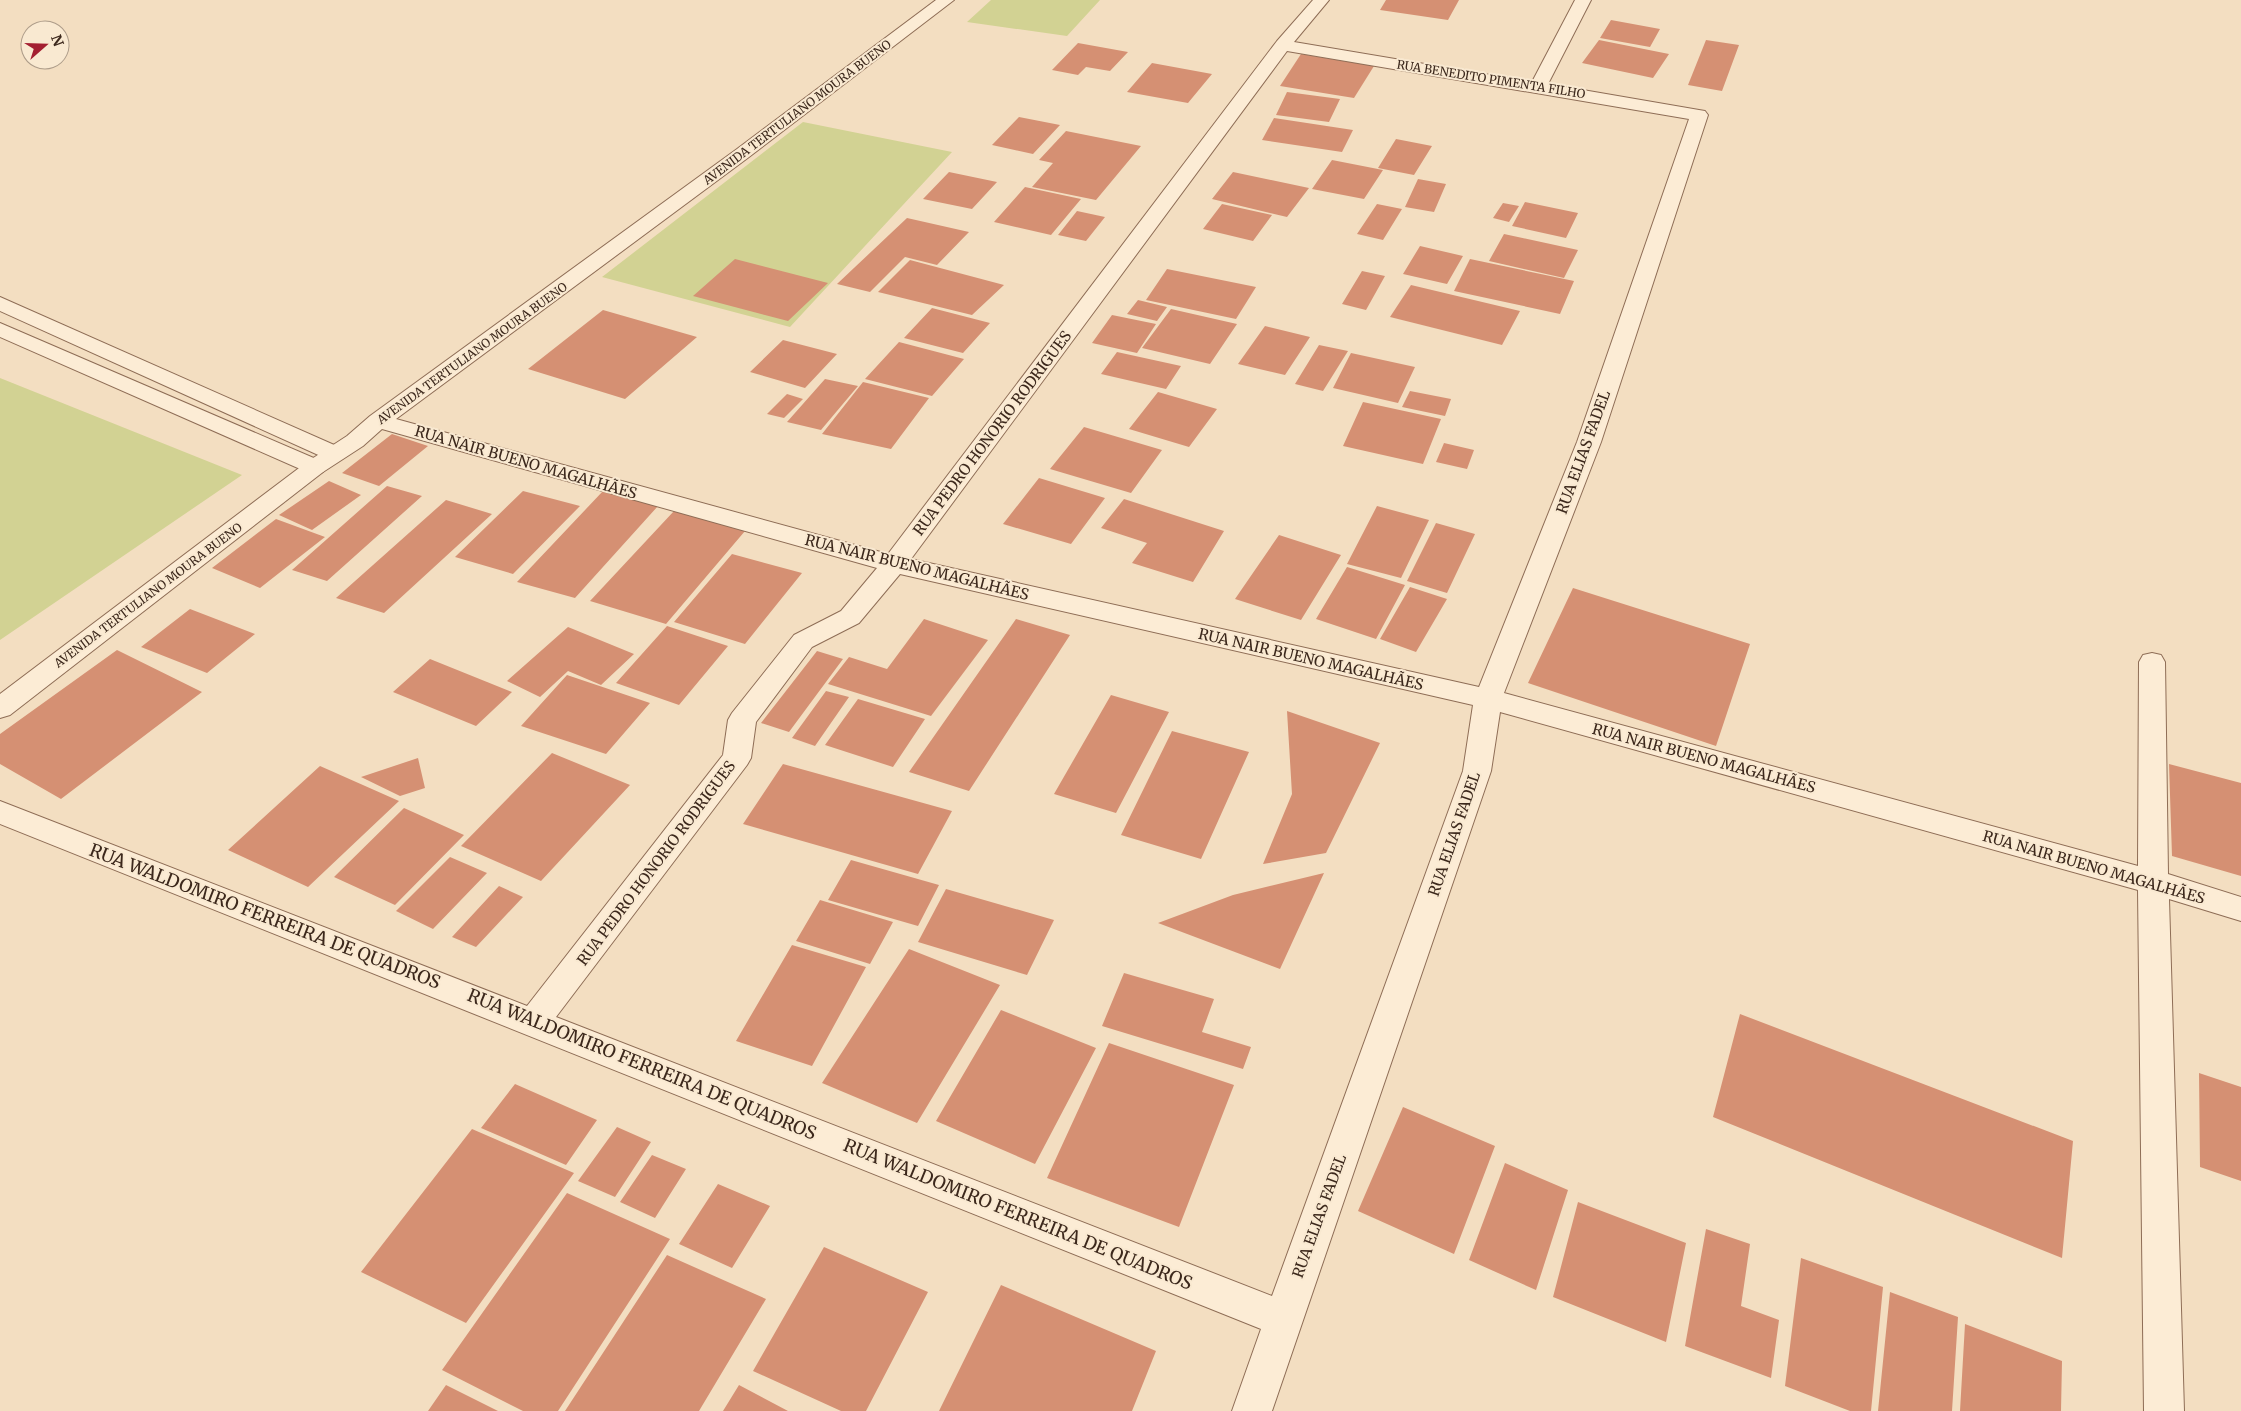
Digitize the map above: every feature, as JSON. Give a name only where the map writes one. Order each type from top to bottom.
[{"type":"street","name":"AVENIDA TERTULIANO MOURA BUENO","points":[[0,708],[333,453],[356,441],[378,421],[743,153],[946,0]]},
{"type":"street","name":"RUA PEDRO HONORIO RODRIGUES","points":[[534,1021],[737,758],[742,720],[803,642],[850,617],[894,564],[1283,45],[1321,0]]},
{"type":"street","points":[[1538,86],[1583,0]]},
{"type":"street","name":"RUA BENEDITO PIMENTA FILHO","points":[[1283,45],[1538,86],[1700,115]]},
{"type":"street","name":"RUA ELIAS FADEL","points":[[1252,1411],[1283,1318],[1477,771],[1488,699],[1589,442],[1700,115]]},
{"type":"street","points":[[0,303],[333,453]]},
{"type":"street","points":[[0,329],[315,467]]},
{"type":"street","name":"RUA NAIR BUENO MAGALHÃES","points":[[378,421],[894,564],[1488,699],[2153,882],[2241,909]]},
{"type":"street","points":[[2152,662],[2153,882],[2164,1411]]},
{"type":"street","name":"RUA WALDOMIRO FERREIRA DE QUADROS","points":[[0,812],[1283,1318]]},
{"type":"green space","points":[[991,0],[1100,0],[1067,36],[967,22]]},
{"type":"green space","points":[[803,122],[952,152],[790,327],[602,277]]},
{"type":"green space","points":[[0,378],[242,475],[0,640]]},
{"type":"building","points":[[1386,0],[1459,0],[1448,20],[1380,10]]},
{"type":"building","points":[[1611,20],[1660,29],[1650,47],[1600,38]]},
{"type":"building","points":[[1599,40],[1669,54],[1653,78],[1582,63]]},
{"type":"building","points":[[1706,40],[1739,45],[1722,91],[1688,85]]},
{"type":"building","points":[[1078,43],[1128,52],[1110,71],[1086,67],[1078,75],[1052,70]]},
{"type":"building","points":[[1301,54],[1374,66],[1354,98],[1280,86]]},
{"type":"building","points":[[1152,63],[1212,74],[1188,103],[1127,92]]},
{"type":"building","points":[[1287,92],[1340,99],[1329,122],[1276,115]]},
{"type":"building","points":[[1019,117],[1060,125],[1033,154],[992,145]]},
{"type":"building","points":[[1274,118],[1353,130],[1342,152],[1262,140]]},
{"type":"building","points":[[1066,131],[1141,146],[1096,200],[1032,187],[1053,163],[1039,160]]},
{"type":"building","points":[[1396,139],[1432,146],[1414,175],[1378,168]]},
{"type":"building","points":[[1332,160],[1383,170],[1364,199],[1312,189]]},
{"type":"building","points":[[949,172],[997,182],[972,209],[923,199]]},
{"type":"building","points":[[1233,172],[1309,188],[1287,217],[1212,199]]},
{"type":"building","points":[[1418,179],[1446,184],[1434,212],[1405,207]]},
{"type":"building","points":[[1025,187],[1081,199],[1051,235],[994,222]]},
{"type":"building","points":[[1525,202],[1578,213],[1566,238],[1512,226]]},
{"type":"building","points":[[1503,203],[1519,206],[1509,222],[1493,218]]},
{"type":"building","points":[[1222,204],[1272,215],[1253,241],[1203,229]]},
{"type":"building","points":[[1377,204],[1402,209],[1383,240],[1357,234]]},
{"type":"building","points":[[1077,211],[1105,217],[1086,241],[1058,235]]},
{"type":"building","points":[[907,218],[969,232],[937,265],[905,257],[870,292],[837,284]]},
{"type":"building","points":[[1504,234],[1578,250],[1564,278],[1489,261]]},
{"type":"building","points":[[1420,246],[1463,256],[1447,284],[1403,274]]},
{"type":"building","points":[[735,259],[828,283],[788,321],[693,296]]},
{"type":"building","points":[[1470,259],[1574,281],[1560,314],[1454,291]]},
{"type":"building","points":[[910,260],[1004,285],[972,315],[878,292]]},
{"type":"building","points":[[1167,269],[1256,287],[1236,319],[1146,300]]},
{"type":"building","points":[[1362,271],[1385,276],[1366,310],[1342,304]]},
{"type":"building","points":[[1411,285],[1520,311],[1502,345],[1390,317]]},
{"type":"building","points":[[1138,300],[1167,307],[1157,321],[1127,314]]},
{"type":"building","points":[[932,308],[990,323],[963,353],[904,338]]},
{"type":"building","points":[[1171,309],[1237,324],[1210,364],[1142,348]]},
{"type":"building","points":[[603,310],[697,337],[625,399],[528,369]]},
{"type":"building","points":[[1112,315],[1156,324],[1137,353],[1092,343]]},
{"type":"building","points":[[1265,326],[1310,337],[1285,375],[1238,364]]},
{"type":"building","points":[[783,340],[837,354],[805,388],[750,372]]},
{"type":"building","points":[[899,342],[964,359],[932,396],[865,379]]},
{"type":"building","points":[[1319,345],[1348,351],[1323,391],[1295,384]]},
{"type":"building","points":[[1117,352],[1181,366],[1166,389],[1101,374]]},
{"type":"building","points":[[1351,353],[1415,367],[1398,403],[1333,388]]},
{"type":"building","points":[[825,379],[858,386],[821,430],[787,422]]},
{"type":"building","points":[[863,382],[929,398],[891,449],[822,434]]},
{"type":"building","points":[[1410,391],[1451,399],[1445,416],[1402,407]]},
{"type":"building","points":[[1158,392],[1217,409],[1189,447],[1129,429]]},
{"type":"building","points":[[787,394],[803,399],[784,418],[767,414]]},
{"type":"building","points":[[1363,402],[1441,419],[1423,464],[1343,446]]},
{"type":"building","points":[[1084,427],[1162,450],[1131,493],[1050,469]]},
{"type":"building","points":[[392,434],[428,446],[379,486],[342,473]]},
{"type":"building","points":[[1444,443],[1474,450],[1467,469],[1436,462]]},
{"type":"building","points":[[1039,478],[1105,498],[1071,544],[1003,524]]},
{"type":"building","points":[[329,481],[361,495],[312,530],[279,515]]},
{"type":"building","points":[[387,486],[422,496],[327,581],[292,570]]},
{"type":"building","points":[[523,491],[580,506],[513,574],[455,557]]},
{"type":"building","points":[[603,491],[658,506],[575,598],[517,582]]},
{"type":"building","points":[[1124,499],[1224,531],[1193,582],[1132,563],[1147,543],[1101,528]]},
{"type":"building","points":[[446,500],[492,514],[384,613],[336,598]]},
{"type":"building","points":[[1377,506],[1429,520],[1401,578],[1347,564]]},
{"type":"building","points":[[674,511],[745,531],[666,624],[590,601]]},
{"type":"building","points":[[276,519],[325,537],[260,588],[212,568]]},
{"type":"building","points":[[1436,523],[1475,534],[1447,593],[1407,581]]},
{"type":"building","points":[[1279,535],[1341,555],[1301,620],[1235,599]]},
{"type":"building","points":[[732,554],[802,573],[745,644],[674,622]]},
{"type":"building","points":[[1347,567],[1405,585],[1376,639],[1316,619]]},
{"type":"building","points":[[1410,587],[1447,599],[1416,652],[1380,639]]},
{"type":"building","points":[[1573,588],[1750,644],[1716,746],[1528,683]]},
{"type":"building","points":[[190,609],[255,634],[207,673],[141,647]]},
{"type":"building","points":[[924,619],[988,640],[931,716],[828,684],[849,657],[887,669]]},
{"type":"building","points":[[1016,619],[1070,635],[969,791],[909,772]]},
{"type":"building","points":[[667,626],[728,646],[679,705],[616,683]]},
{"type":"building","points":[[568,627],[634,654],[601,685],[568,671],[540,697],[507,681]]},
{"type":"building","points":[[117,650],[202,692],[61,799],[0,764],[0,734]]},
{"type":"building","points":[[817,651],[843,659],[789,732],[761,723]]},
{"type":"building","points":[[430,659],[512,692],[476,726],[393,692]]},
{"type":"building","points":[[567,675],[650,703],[606,754],[521,726]]},
{"type":"building","points":[[826,691],[849,697],[815,746],[792,738]]},
{"type":"building","points":[[1111,695],[1169,712],[1116,813],[1054,794]]},
{"type":"building","points":[[858,699],[925,719],[893,767],[825,745]]},
{"type":"building","points":[[1287,711],[1380,743],[1326,853],[1263,864],[1292,794]]},
{"type":"building","points":[[1172,731],[1249,752],[1201,859],[1121,835]]},
{"type":"building","points":[[552,753],[630,785],[541,881],[461,846]]},
{"type":"building","points":[[418,758],[425,788],[400,796],[361,777]]},
{"type":"building","points":[[783,764],[952,811],[918,874],[743,824]]},
{"type":"building","points":[[2169,764],[2241,783],[2241,876],[2172,856]]},
{"type":"building","points":[[320,766],[399,801],[308,887],[228,850]]},
{"type":"building","points":[[404,808],[464,835],[395,905],[334,877]]},
{"type":"building","points":[[450,857],[487,873],[433,929],[396,911]]},
{"type":"building","points":[[851,860],[939,885],[918,926],[828,900]]},
{"type":"building","points":[[1324,873],[1280,969],[1158,923],[1233,895]]},
{"type":"building","points":[[499,886],[523,897],[476,947],[452,937]]},
{"type":"building","points":[[946,889],[1054,920],[1027,975],[918,942]]},
{"type":"building","points":[[820,900],[893,922],[870,964],[796,941]]},
{"type":"building","points":[[792,945],[866,967],[812,1066],[736,1041]]},
{"type":"building","points":[[909,949],[1000,985],[917,1123],[822,1083]]},
{"type":"building","points":[[1124,973],[1214,999],[1202,1032],[1251,1047],[1243,1069],[1102,1026]]},
{"type":"building","points":[[1001,1010],[1096,1048],[1035,1164],[936,1121]]},
{"type":"building","points":[[1740,1014],[2073,1141],[2062,1258],[1713,1117]]},
{"type":"building","points":[[1109,1043],[1234,1085],[1179,1227],[1047,1178]]},
{"type":"building","points":[[2199,1073],[2241,1087],[2241,1181],[2200,1167]]},
{"type":"building","points":[[515,1084],[597,1120],[566,1165],[481,1128]]},
{"type":"building","points":[[1403,1107],[1495,1146],[1454,1254],[1358,1211]]},
{"type":"building","points":[[617,1127],[651,1142],[615,1197],[578,1181]]},
{"type":"building","points":[[472,1129],[574,1173],[466,1323],[361,1272]]},
{"type":"building","points":[[652,1155],[686,1169],[655,1218],[620,1202]]},
{"type":"building","points":[[1505,1163],[1568,1190],[1536,1290],[1469,1260]]},
{"type":"building","points":[[718,1184],[770,1206],[732,1268],[679,1244]]},
{"type":"building","points":[[567,1193],[670,1239],[558,1411],[523,1411],[442,1370]]},
{"type":"building","points":[[1578,1202],[1686,1243],[1666,1342],[1553,1297]]},
{"type":"building","points":[[1706,1229],[1750,1244],[1741,1306],[1779,1320],[1771,1378],[1685,1346]]},
{"type":"building","points":[[824,1247],[928,1292],[866,1411],[841,1411],[753,1371]]},
{"type":"building","points":[[667,1255],[766,1299],[699,1411],[565,1411]]},
{"type":"building","points":[[1801,1258],[1883,1287],[1871,1411],[1850,1411],[1785,1386]]},
{"type":"building","points":[[1001,1285],[1156,1351],[1132,1411],[939,1411]]},
{"type":"building","points":[[1890,1292],[1958,1317],[1952,1411],[1878,1411]]},
{"type":"building","points":[[1965,1324],[2062,1361],[2061,1411],[1960,1411]]},
{"type":"building","points":[[446,1385],[498,1411],[428,1411]]},
{"type":"building","points":[[739,1385],[788,1411],[723,1411]]}]
